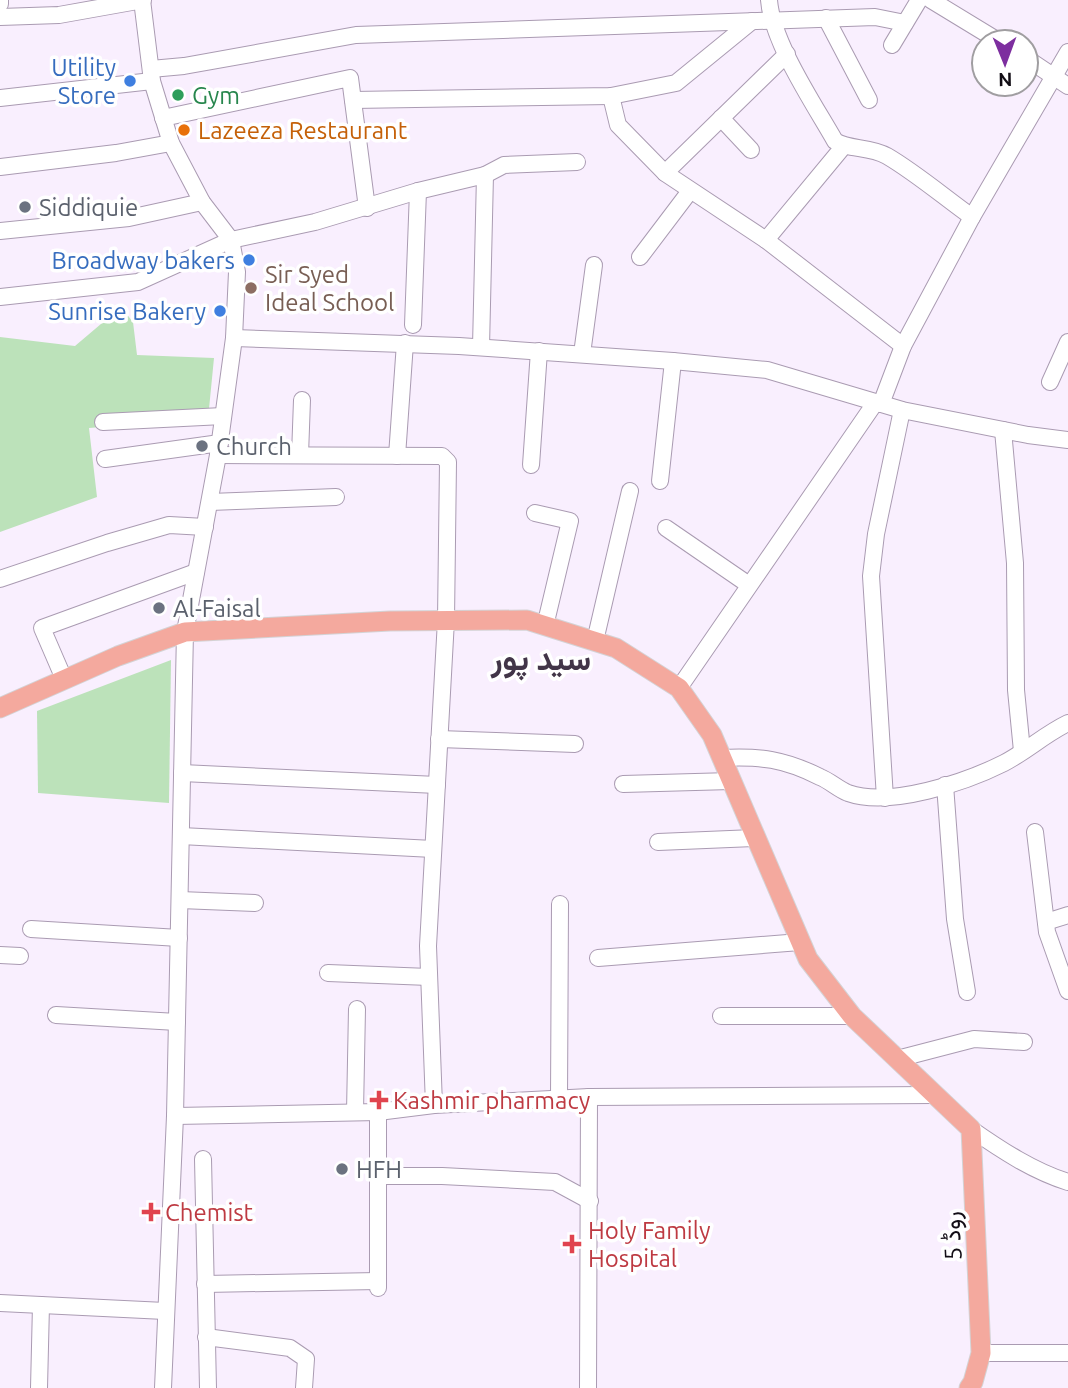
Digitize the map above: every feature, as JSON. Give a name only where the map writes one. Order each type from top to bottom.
[{"type":"main road","points":[[0,708],[118,656],[185,632],[446,620],[527,620],[616,648],[679,688],[712,735],[808,959],[852,1016],[971,1129]]},
{"type":"main road","name":"روڈ 5","points":[[968,1388],[973,1382],[981,1353],[971,1129]]},
{"type":"street","points":[[0,17],[143,0],[152,75],[163,118],[172,143],[202,202],[231,240],[237,272],[234,338],[219,449],[185,632],[175,1116],[163,1388]]},
{"type":"street","points":[[769,0],[773,20],[787,54],[835,141],[843,147],[861,147],[885,155],[972,217]]},
{"type":"street","points":[[892,45],[919,0]]},
{"type":"street","points":[[932,0],[977,28]]},
{"type":"street","points":[[0,98],[152,75],[184,66],[356,35],[826,18],[875,17],[905,23]]},
{"type":"street","points":[[826,18],[869,100]]},
{"type":"street","points":[[353,100],[611,96],[651,89],[676,83],[752,21]]},
{"type":"street","points":[[679,688],[878,403],[903,346],[972,217],[1062,81],[1068,52]]},
{"type":"street","points":[[665,173],[787,54]]},
{"type":"street","points":[[1040,67],[1062,81]]},
{"type":"street","points":[[163,118],[350,78],[367,208]]},
{"type":"street","points":[[611,96],[618,125],[665,173],[766,240],[903,346]]},
{"type":"street","points":[[721,118],[751,150]]},
{"type":"street","points":[[0,167],[116,153],[172,143]]},
{"type":"street","points":[[766,240],[843,147]]},
{"type":"street","points":[[0,298],[138,282],[231,240],[367,208],[418,191],[485,175],[504,165],[577,162]]},
{"type":"street","points":[[481,347],[485,175]]},
{"type":"street","points":[[413,325],[418,191]]},
{"type":"street","points":[[640,257],[690,191]]},
{"type":"street","points":[[0,231],[129,218],[202,202]]},
{"type":"street","points":[[582,354],[594,265]]},
{"type":"street","points":[[234,338],[481,347],[673,360],[767,370],[902,410],[1068,440]]},
{"type":"street","points":[[1050,382],[1068,342]]},
{"type":"street","points":[[397,456],[405,343]]},
{"type":"street","points":[[531,465],[540,351]]},
{"type":"street","points":[[660,481],[673,360]]},
{"type":"street","points":[[300,455],[302,400]]},
{"type":"street","points":[[885,798],[871,576],[876,534],[902,410]]},
{"type":"street","points":[[103,422],[223,416]]},
{"type":"street","points":[[1003,430],[1015,563],[1016,690],[1022,751]]},
{"type":"street","points":[[105,459],[219,449],[300,455],[442,456],[448,461],[446,620],[428,946],[434,1105]]},
{"type":"street","points":[[595,641],[630,491]]},
{"type":"street","points":[[210,502],[336,497]]},
{"type":"street","points":[[536,513],[570,521],[545,626]]},
{"type":"street","points":[[0,579],[169,525],[205,527]]},
{"type":"street","points":[[666,528],[749,585]]},
{"type":"street","points":[[64,679],[42,628],[196,572]]},
{"type":"street","points":[[721,758],[781,760],[821,777],[849,793],[885,798],[909,796],[1003,763],[1052,730],[1068,723]]},
{"type":"street","points":[[439,739],[575,744]]},
{"type":"street","points":[[182,773],[437,785]]},
{"type":"street","points":[[623,784],[731,781]]},
{"type":"street","points":[[945,785],[955,919],[967,992]]},
{"type":"street","points":[[1035,832],[1046,922],[1068,991]]},
{"type":"street","points":[[181,836],[433,849]]},
{"type":"street","points":[[658,842],[754,838]]},
{"type":"street","points":[[180,900],[255,903]]},
{"type":"street","points":[[559,1100],[560,904]]},
{"type":"street","points":[[1046,922],[1068,915]]},
{"type":"street","points":[[31,929],[179,938]]},
{"type":"street","points":[[598,958],[800,942]]},
{"type":"street","points":[[0,955],[20,956]]},
{"type":"street","points":[[328,973],[429,977]]},
{"type":"street","points":[[355,1112],[357,1009]]},
{"type":"street","points":[[56,1016],[177,1022]]},
{"type":"street","points":[[721,1017],[852,1016]]},
{"type":"street","points":[[897,1059],[974,1039],[1024,1042]]},
{"type":"street","points":[[175,1116],[378,1112],[434,1105],[589,1097],[934,1095]]},
{"type":"street","points":[[588,1388],[589,1097]]},
{"type":"street","points":[[205,1284],[378,1284],[378,1112]]},
{"type":"street","points":[[971,1129],[1018,1158],[1068,1182]]},
{"type":"street","points":[[203,1159],[208,1388]]},
{"type":"street","points":[[378,1176],[442,1176],[555,1182],[590,1201]]},
{"type":"street","points":[[0,1303],[165,1311]]},
{"type":"street","points":[[39,1388],[41,1305]]},
{"type":"street","points":[[206,1337],[290,1348],[306,1359],[304,1388]]},
{"type":"street","points":[[981,1353],[1068,1353]]},
{"type":"green space","points":[[121,307],[133,322],[137,355],[214,358],[208,419],[89,428],[97,497],[0,532],[0,337],[75,346]]},
{"type":"green space","points":[[171,660],[169,803],[38,793],[37,711]]},
{"type":"place","name":"Utility Store","points":[[130,81]]},
{"type":"place","name":"Gym","points":[[178,95]]},
{"type":"place","name":"Lazeeza Restaurant","points":[[184,130]]},
{"type":"place","name":"Siddiquie","points":[[25,207]]},
{"type":"place","name":"Broadway bakers","points":[[249,260]]},
{"type":"place","name":"Sir Syed Ideal School","points":[[251,288]]},
{"type":"place","name":"Sunrise Bakery","points":[[220,311]]},
{"type":"place","name":"Church","points":[[202,446]]},
{"type":"place","name":"Al-Faisal","points":[[159,608]]},
{"type":"place","name":"Kashmir pharmacy","points":[[379,1100]]},
{"type":"place","name":"HFH","points":[[342,1169]]},
{"type":"place","name":"Chemist","points":[[151,1212]]},
{"type":"place","name":"Holy Family Hospital","points":[[572,1244]]},
{"type":"district","name":"سید پور","points":[[541,658]]}]
